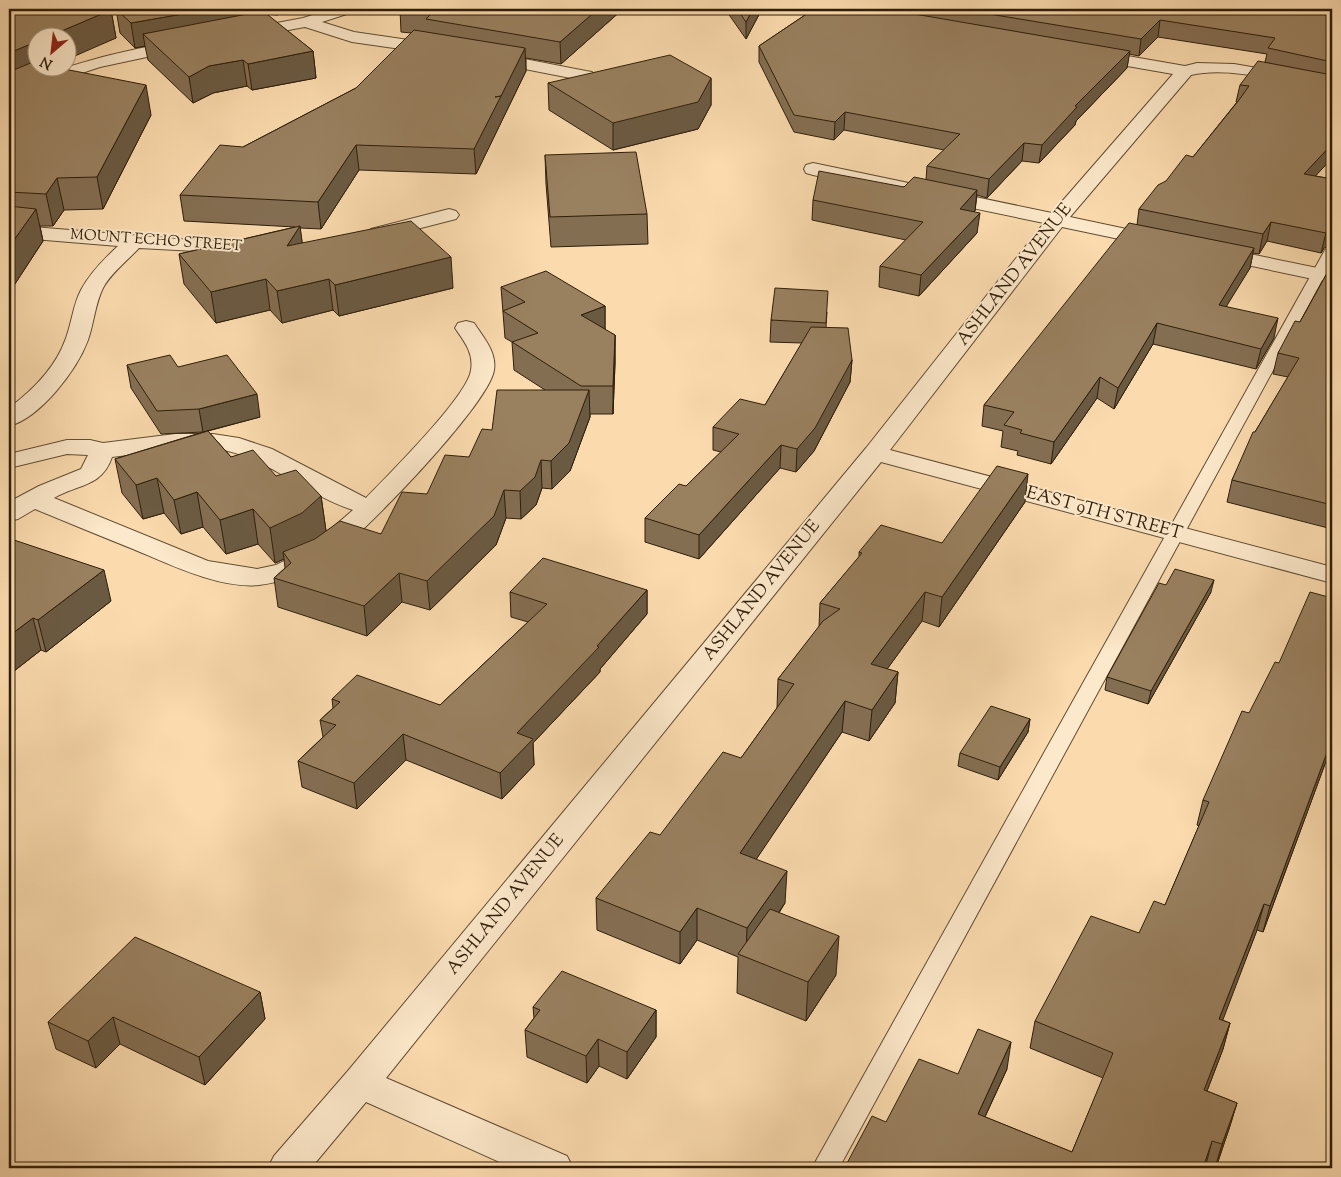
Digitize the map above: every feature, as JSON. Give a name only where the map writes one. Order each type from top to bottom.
[{"type":"street","points":[[230,36],[306,22],[347,9]]},
{"type":"street","points":[[306,22],[352,37],[454,51]]},
{"type":"street","points":[[9,97],[53,76],[95,62],[202,42]]},
{"type":"street","points":[[1079,53],[1185,71],[1191,68],[1217,67],[1332,86]]},
{"type":"street","points":[[473,54],[586,76]]},
{"type":"street","name":"ASHLAND AVENUE","points":[[288,1168],[360,1083],[875,453],[1057,220],[1185,71]]},
{"type":"street","points":[[813,168],[1325,276]]},
{"type":"street","points":[[364,236],[449,215]]},
{"type":"street","name":"MOUNT ECHO STREET","points":[[9,231],[68,234],[133,242],[268,248]]},
{"type":"street","points":[[9,419],[50,384],[63,367],[76,342],[91,291],[105,271],[133,242]]},
{"type":"street","points":[[33,499],[199,566],[229,574],[256,577],[284,572],[316,554],[371,508],[429,446],[476,387],[483,370],[481,350],[466,328]]},
{"type":"street","points":[[9,461],[72,445],[91,446],[102,451],[182,442],[218,442],[245,447],[268,457],[336,495],[371,508]]},
{"type":"street","points":[[9,513],[33,499],[90,474],[96,468],[102,451]]},
{"type":"street","name":"EAST 9TH STREET","points":[[875,453],[1332,575]]},
{"type":"street","points":[[360,1083],[552,1168]]},
{"type":"lane","points":[[825,1168],[1176,534],[1325,276],[1332,250]]},
{"type":"building","points":[[22,9],[111,10],[69,28],[28,28],[28,45],[9,53],[9,13]]},
{"type":"building","points":[[116,9],[211,9],[131,23]]},
{"type":"building","points":[[401,9],[598,9],[560,42],[426,19],[431,14]]},
{"type":"building","points":[[737,9],[753,9],[746,22]]},
{"type":"building","points":[[814,9],[890,9],[1130,51],[1075,106],[1077,107],[1042,145],[1024,143],[989,179],[927,166],[960,134],[845,112],[835,122],[794,115],[759,46]]},
{"type":"building","points":[[959,9],[1332,9],[1332,62],[1268,48],[1275,38],[1160,20],[1141,39]]},
{"type":"building","points":[[263,11],[313,51],[248,64],[243,60],[209,66],[189,77],[143,34]]},
{"type":"building","points":[[414,30],[525,48],[474,149],[356,145],[318,202],[180,195],[220,145],[243,147],[356,88]]},
{"type":"building","points":[[670,55],[711,78],[698,102],[613,123],[548,83]]},
{"type":"building","points":[[1258,61],[1332,75],[1332,144],[1304,174],[1332,179],[1332,228],[1328,229],[1326,233],[1271,222],[1263,234],[1139,209],[1158,185],[1166,181],[1186,155],[1193,157],[1239,100],[1249,86],[1240,85]]},
{"type":"building","points":[[28,64],[28,78],[78,78],[78,72],[146,85],[97,177],[57,178],[46,194],[9,192],[9,72]]},
{"type":"building","points":[[636,152],[647,214],[550,217],[545,155]]},
{"type":"building","points":[[819,171],[904,187],[914,177],[977,190],[960,209],[980,213],[921,275],[880,266],[923,222],[813,200]]},
{"type":"building","points":[[9,206],[36,209],[9,247]]},
{"type":"building","points":[[411,221],[451,257],[335,285],[329,279],[277,291],[266,279],[211,292],[179,254],[300,226],[287,246]]},
{"type":"building","points":[[1129,223],[1254,248],[1219,305],[1278,318],[1261,349],[1157,323],[1118,388],[1100,377],[1054,442],[1020,433],[1022,430],[1004,425],[1014,412],[984,405]]},
{"type":"building","points":[[1332,264],[1332,505],[1232,480],[1253,432],[1255,432],[1299,358],[1278,353],[1295,321],[1300,322]]},
{"type":"building","points":[[546,271],[605,306],[581,315],[615,335],[613,386],[581,386],[512,342],[538,333],[503,311],[525,302],[501,287]]},
{"type":"building","points":[[775,288],[828,291],[826,323],[771,320]]},
{"type":"building","points":[[811,327],[848,328],[852,360],[815,428],[797,449],[781,445],[699,535],[645,518],[679,484],[686,486],[739,434],[713,427],[740,399],[765,405]]},
{"type":"building","points":[[170,355],[178,367],[227,355],[257,394],[199,409],[157,411],[127,365]]},
{"type":"building","points":[[497,390],[589,390],[569,443],[551,461],[541,460],[535,477],[520,491],[504,490],[494,516],[427,581],[399,573],[364,606],[274,578],[291,563],[283,552],[315,539],[340,521],[381,534],[402,492],[427,494],[445,455],[469,457],[482,429],[492,430]]},
{"type":"building","points":[[208,431],[231,457],[253,450],[276,476],[296,470],[321,496],[302,513],[270,528],[253,509],[220,520],[197,492],[174,500],[157,478],[136,485],[115,459]]},
{"type":"building","points":[[997,466],[1028,474],[942,597],[925,592],[871,664],[898,672],[872,710],[845,701],[740,853],[787,871],[747,928],[697,908],[680,932],[596,898],[650,832],[660,835],[723,752],[741,758],[794,684],[778,679],[823,621],[840,609],[820,603],[862,553],[859,552],[881,525],[942,543]]},
{"type":"building","points":[[11,539],[104,570],[38,620],[33,618],[9,636],[9,540]]},
{"type":"building","points":[[543,558],[647,590],[597,646],[599,647],[517,733],[533,739],[500,773],[403,734],[354,783],[298,761],[336,725],[320,720],[340,702],[332,699],[357,675],[440,705],[547,604],[510,592]]},
{"type":"building","points":[[1175,569],[1214,580],[1151,691],[1107,677],[1159,583],[1166,585]]},
{"type":"building","points":[[1310,592],[1332,598],[1332,739],[1270,906],[1264,904],[1219,1019],[1230,1023],[1204,1090],[1237,1103],[1222,1144],[1212,1141],[1203,1168],[845,1167],[872,1116],[886,1122],[919,1059],[958,1074],[978,1029],[1011,1042],[978,1114],[1072,1152],[1113,1053],[1035,1021],[1091,916],[1139,933],[1154,901],[1165,905],[1209,802],[1203,800],[1242,711],[1249,713],[1275,662],[1279,663]]},
{"type":"building","points":[[991,706],[1030,719],[1000,767],[960,753]]},
{"type":"building","points":[[770,909],[839,936],[808,982],[738,954]]},
{"type":"building","points":[[135,937],[260,992],[199,1057],[113,1017],[88,1041],[48,1022]]},
{"type":"building","points":[[562,971],[656,1010],[627,1052],[598,1039],[586,1056],[525,1030],[540,1010],[533,1007]]}]
